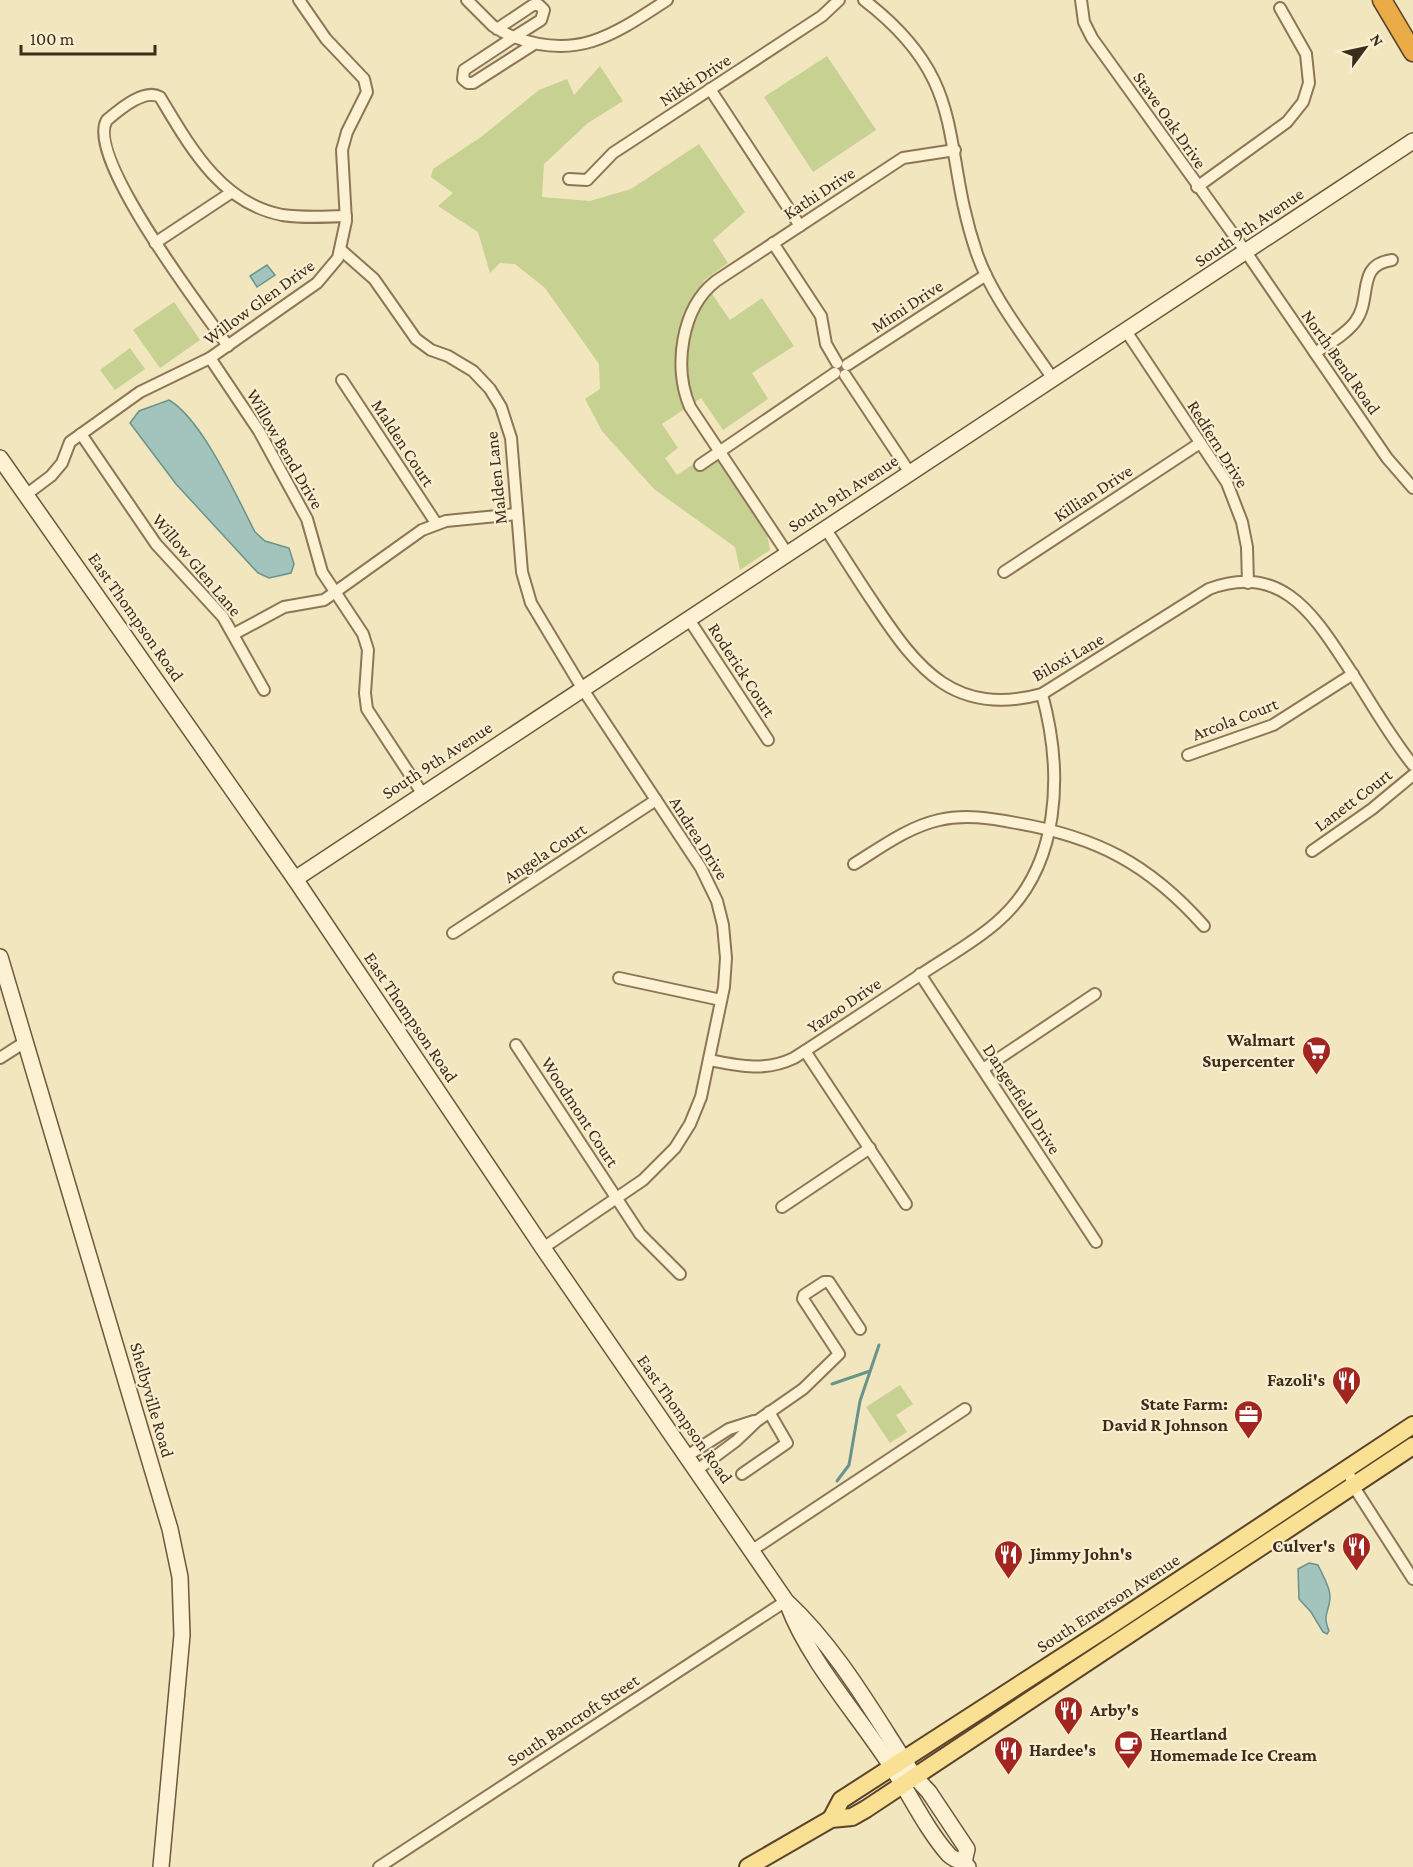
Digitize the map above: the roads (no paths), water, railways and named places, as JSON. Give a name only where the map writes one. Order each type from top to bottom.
[{"type":"highway","points":[[1382,0],[1413,52]]},
{"type":"main road","name":"South 9th Avenue","points":[[294,879],[1413,141]]},
{"type":"main road","name":"East Thompson Road","points":[[0,458],[294,879],[543,1248],[697,1470],[786,1601],[797,1630],[898,1763],[951,1857],[966,1864]]},
{"type":"main road","name":"Shelbyville Road","points":[[0,957],[170,1529],[179,1569],[182,1636],[161,1867]]},
{"type":"main road","name":"South Emerson Avenue","points":[[831,1819],[841,1800],[1413,1425]]},
{"type":"main road","name":"South Emerson Avenue","points":[[748,1867],[831,1819],[852,1817],[909,1781],[1413,1446]]},
{"type":"street","name":"Willow Glen Drive","points":[[27,494],[51,476],[62,463],[69,442],[140,392],[210,358],[317,283],[329,272],[341,250],[346,216],[343,146],[367,92],[364,79],[326,39],[299,0]]},
{"type":"street","points":[[467,0],[497,28],[514,37],[534,44],[562,47],[596,41],[616,33],[666,0]]},
{"type":"street","name":"Nikki Drive","points":[[569,179],[586,180],[613,153],[822,16],[839,0]]},
{"type":"street","points":[[864,0],[902,32],[927,65],[945,106],[971,235],[986,275],[1053,379]]},
{"type":"street","name":"Stave Oak Drive","points":[[1081,0],[1084,22],[1092,38],[1197,187],[1246,252]]},
{"type":"street","points":[[497,28],[533,5],[541,6],[544,14],[541,20],[464,70],[462,77],[465,82],[475,82],[534,44]]},
{"type":"street","points":[[1197,187],[1287,122],[1303,102],[1309,83],[1308,60],[1280,8]]},
{"type":"street","points":[[710,89],[800,226]]},
{"type":"street","points":[[228,346],[155,243],[122,186],[104,135],[104,126],[108,119],[143,96],[156,94],[199,158],[232,192],[252,204],[282,215],[346,216]]},
{"type":"street","name":"Kathi Drive","points":[[720,451],[687,400],[681,377],[690,317],[699,298],[710,286],[903,158],[955,150]]},
{"type":"street","points":[[155,243],[232,192]]},
{"type":"street","points":[[773,243],[824,321],[826,344],[909,473]]},
{"type":"street","name":"Malden Lane","points":[[341,250],[374,279],[416,339],[431,350],[466,366],[490,389],[501,406],[511,438],[522,572],[527,593],[539,620],[582,688]]},
{"type":"street","name":"North Bend Road","points":[[1246,252],[1387,458],[1413,488]]},
{"type":"street","points":[[1315,353],[1356,322],[1363,307],[1371,271],[1380,262],[1392,260]]},
{"type":"street","name":"Mimi Drive","points":[[700,465],[841,369],[986,275]]},
{"type":"street","name":"Redfern Drive","points":[[1126,331],[1227,483],[1237,506],[1247,547],[1248,583]]},
{"type":"street","name":"Willow Bend Drive","points":[[210,358],[260,430],[307,519],[317,560],[367,643],[365,693],[368,709],[422,793]]},
{"type":"street","name":"Malden Court","points":[[342,380],[436,524]]},
{"type":"street","name":"Willow Glen Lane","points":[[81,434],[156,544],[218,611],[234,634],[264,690]]},
{"type":"street","name":"Killian Drive","points":[[1004,572],[1200,443]]},
{"type":"street","points":[[720,451],[787,553]]},
{"type":"street","points":[[335,593],[422,530],[436,524],[518,514]]},
{"type":"street","name":"Biloxi Lane","points":[[825,528],[903,647],[925,671],[946,685],[977,696],[1009,699],[1042,694],[1199,595],[1227,584],[1248,583]]},
{"type":"street","points":[[1248,583],[1282,592],[1309,610],[1413,765]]},
{"type":"street","name":"Willow Glen Lane","points":[[234,634],[284,607],[320,602],[335,593]]},
{"type":"street","name":"Roderick Court","points":[[688,618],[768,740]]},
{"type":"street","name":"Arcola Court","points":[[1188,755],[1273,725],[1353,674]]},
{"type":"street","name":"Andrea Drive","points":[[582,688],[700,868],[717,901],[723,925],[726,958],[721,1000],[709,1060]]},
{"type":"street","name":"Yazoo Drive","points":[[709,1060],[741,1067],[762,1067],[786,1062],[806,1051],[982,933],[1016,902],[1036,872],[1049,829],[1054,792],[1053,750],[1042,694]]},
{"type":"street","name":"Lanett Court","points":[[1312,851],[1372,809],[1413,775]]},
{"type":"street","name":"Angela Court","points":[[453,933],[656,800]]},
{"type":"street","points":[[854,864],[915,829],[954,817],[995,819],[1049,829],[1085,839],[1127,858],[1171,890],[1204,926]]},
{"type":"street","name":"Dangerfield Drive","points":[[920,975],[1096,1242]]},
{"type":"street","points":[[619,978],[721,1000]]},
{"type":"street","points":[[983,1069],[1095,994]]},
{"type":"street","points":[[0,1058],[25,1042]]},
{"type":"street","name":"Woodmont Court","points":[[516,1045],[640,1234],[680,1274]]},
{"type":"street","points":[[806,1051],[906,1203]]},
{"type":"street","points":[[543,1248],[617,1198],[661,1164],[682,1138],[701,1097],[709,1060]]},
{"type":"street","points":[[782,1207],[870,1148]]},
{"type":"street","points":[[687,1456],[729,1429],[757,1420],[769,1413],[803,1389],[840,1354],[803,1299],[804,1295],[824,1282],[829,1282],[860,1329]]},
{"type":"street","points":[[752,1551],[965,1409]]},
{"type":"street","points":[[742,1474],[787,1443],[769,1413]]},
{"type":"street","points":[[697,1470],[736,1441],[757,1420]]},
{"type":"street","points":[[1347,1468],[1354,1487],[1413,1579]]},
{"type":"street","name":"South Bancroft Street","points":[[379,1867],[786,1601]]},
{"type":"water","points":[[267,265],[275,275],[257,287],[250,276]]},
{"type":"water","points":[[169,400],[194,424],[206,441],[255,532],[265,541],[289,548],[294,564],[291,573],[269,578],[258,573],[176,484],[130,423],[139,411]]},
{"type":"water","points":[[1309,1563],[1318,1565],[1329,1590],[1330,1598],[1326,1617],[1329,1631],[1327,1634],[1323,1632],[1311,1612],[1299,1599],[1298,1569]]},
{"type":"waterway","points":[[837,1481],[849,1465],[860,1401],[879,1345]]},
{"type":"waterway","points":[[832,1384],[870,1371]]},
{"type":"place","name":"Walmart Supercenter","points":[[1316,1076]]},
{"type":"place","name":"Fazoli's","points":[[1346,1406]]},
{"type":"place","name":"State Farm: David R Johnson","points":[[1249,1440]]},
{"type":"place","name":"Culver's","points":[[1356,1572]]},
{"type":"place","name":"Jimmy John's","points":[[1009,1580]]},
{"type":"place","name":"Arby's","points":[[1069,1736]]},
{"type":"place","name":"Heartland Homemade Ice Cream","points":[[1129,1770]]},
{"type":"place","name":"Hardee's","points":[[1008,1776]]}]
